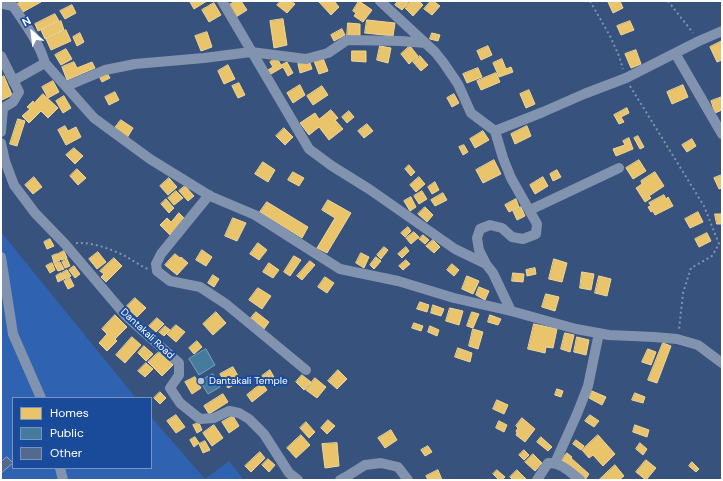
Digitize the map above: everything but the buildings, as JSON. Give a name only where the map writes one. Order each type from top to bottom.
[{"type":"street","points":[[222,1],[309,149],[455,249],[486,264]]},
{"type":"street","points":[[380,1],[444,62],[458,84],[471,113],[495,131],[511,178],[538,224],[536,234],[523,239],[512,237],[502,228],[490,225],[480,229],[477,238],[479,250],[486,264],[493,273],[511,311]]},
{"type":"street","points":[[2,4],[13,6],[26,24],[42,54],[45,63],[94,118],[150,159],[208,195],[255,215],[340,269],[398,281],[454,298],[609,336],[677,339],[698,345],[722,363]]},
{"type":"street","points":[[495,131],[626,78],[699,41],[722,32]]},
{"type":"street","points":[[67,86],[105,70],[135,64],[251,52],[306,59],[328,53],[347,40],[425,43]]},
{"type":"street","points":[[675,53],[721,130]]},
{"type":"street","points":[[1,56],[18,92],[13,102],[2,108],[1,132]]},
{"type":"street","points":[[13,81],[45,63]]},
{"type":"street","name":"Dantakali Road","points":[[1,143],[5,161],[14,185],[34,213],[64,244],[126,316],[179,363],[179,375],[170,388],[180,403],[200,419],[214,418],[229,411],[239,412],[249,419],[264,434],[289,474],[298,480]]},
{"type":"street","points":[[530,210],[619,168]]},
{"type":"street","points":[[208,195],[162,254],[156,264],[157,271],[170,281],[200,288],[226,304],[306,370]]},
{"type":"street","points":[[1,257],[13,334],[41,397]]},
{"type":"street","points":[[555,463],[588,386],[599,333]]},
{"type":"street","points":[[340,480],[350,476],[365,464],[380,463],[398,468],[408,480]]},
{"type":"street","points":[[537,480],[548,463],[555,463],[562,466],[580,480]]},
{"type":"street","points":[[60,469],[63,480]]},
{"type":"path","points":[[590,1],[610,36],[619,56],[626,78],[704,206],[719,244],[712,256],[691,268],[684,293],[677,339]]},
{"type":"path","points":[[668,1],[699,41]]},
{"type":"path","points":[[64,244],[86,242],[125,256],[145,268],[157,271]]},
{"type":"shaded area","points":[[1,232],[135,397],[12,397],[12,469],[152,469],[152,418],[205,479],[229,461],[244,480],[1,480]]},
{"type":"place","name":"Dantakali Temple","points":[[201,381]]}]
